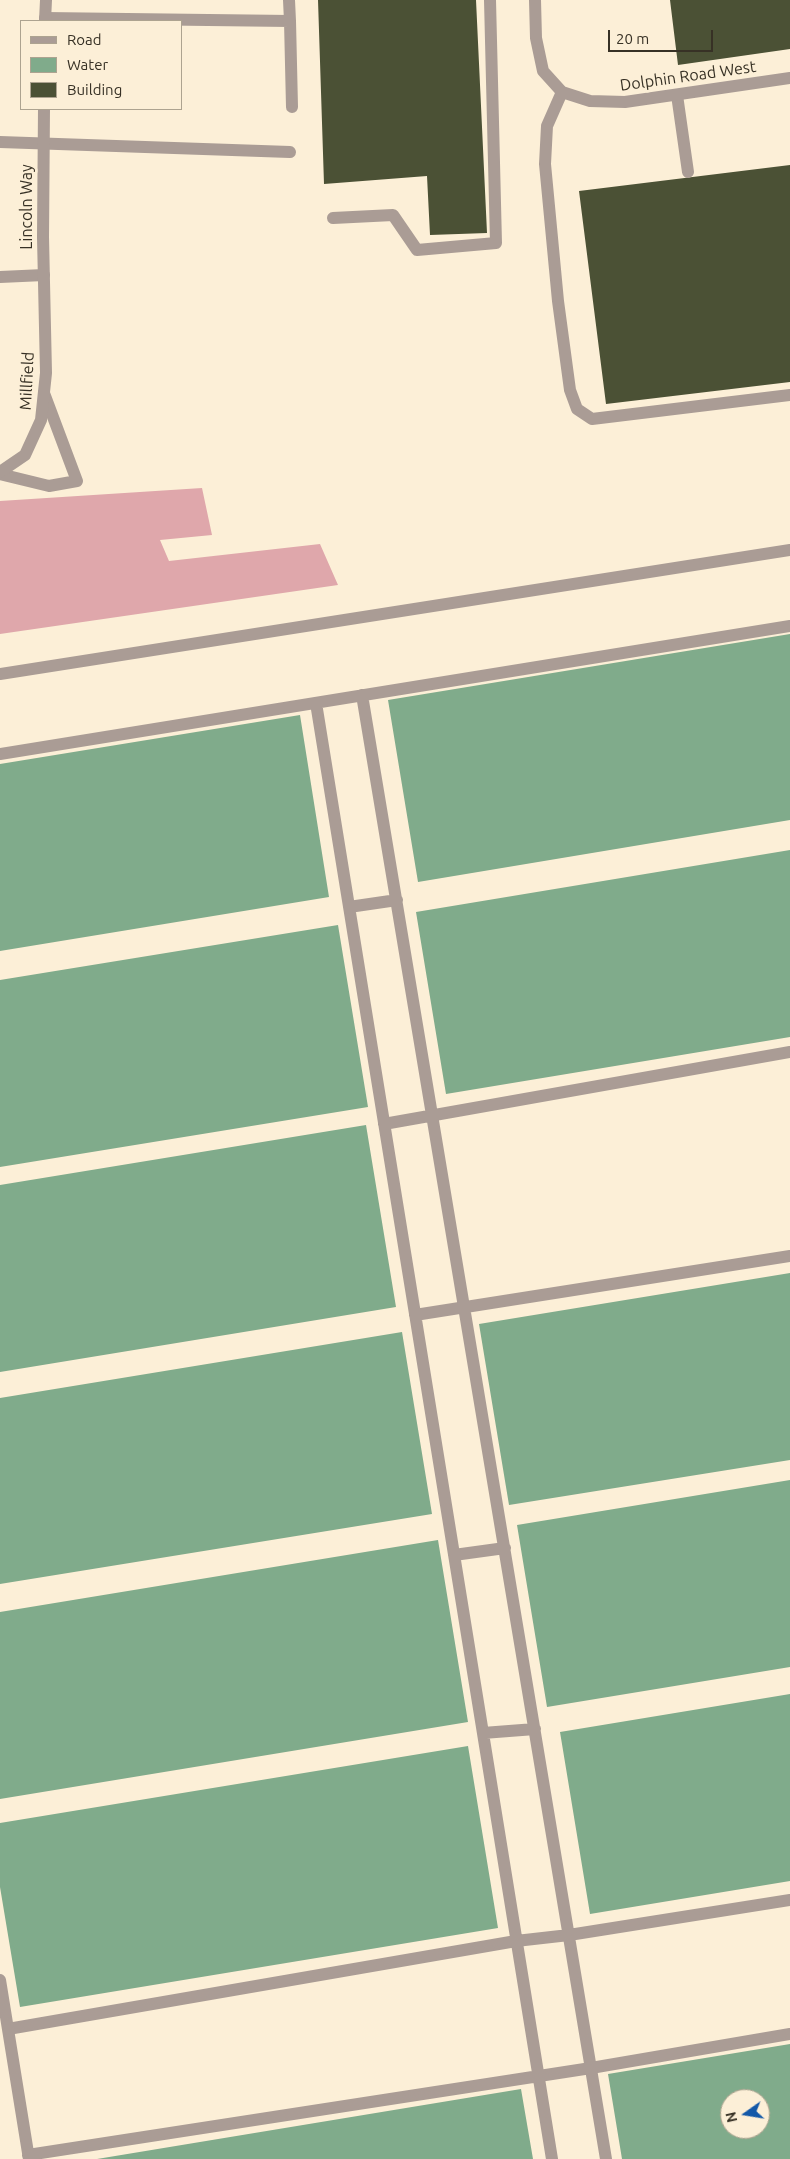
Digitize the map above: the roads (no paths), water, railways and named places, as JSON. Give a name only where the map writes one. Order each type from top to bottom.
[{"type":"street","points":[[45,20],[46,0]]},
{"type":"street","points":[[289,0],[292,107]]},
{"type":"street","points":[[333,218],[393,215],[417,250],[496,243],[490,0]]},
{"type":"street","points":[[534,0],[536,38],[543,72],[562,92],[547,126],[545,164],[558,301],[570,390],[577,409],[592,419],[790,395]]},
{"type":"street","points":[[182,21],[290,21]]},
{"type":"street","name":"Dolphin Road West","points":[[562,92],[590,101],[624,102],[790,78]]},
{"type":"street","points":[[677,94],[688,172]]},
{"type":"street","name":"Lincoln Way","points":[[44,110],[45,306]]},
{"type":"street","points":[[0,142],[290,152]]},
{"type":"street","points":[[0,277],[44,275]]},
{"type":"street","name":"Millfield","points":[[0,473],[25,455],[41,420],[46,373],[45,306]]},
{"type":"street","points":[[0,473],[49,486],[77,481],[44,393]]},
{"type":"street","points":[[0,674],[790,550]]},
{"type":"street","points":[[0,754],[790,626]]},
{"type":"street","points":[[362,695],[506,1548],[606,2159]]},
{"type":"street","points":[[316,703],[552,2159]]},
{"type":"street","points":[[349,907],[397,900]]},
{"type":"street","points":[[384,1124],[790,1052]]},
{"type":"street","points":[[415,1315],[790,1256]]},
{"type":"street","points":[[454,1555],[506,1548]]},
{"type":"street","points":[[483,1733],[535,1729]]},
{"type":"street","points":[[8,2029],[516,1941],[569,1935],[790,1900]]},
{"type":"street","points":[[0,1980],[29,2157],[591,2068],[790,2034]]},
{"type":"water","points":[[790,634],[790,820],[418,882],[388,700]]},
{"type":"water","points":[[300,715],[329,897],[0,951],[0,764]]},
{"type":"water","points":[[790,850],[790,1037],[446,1094],[416,912]]},
{"type":"water","points":[[338,925],[368,1107],[0,1167],[0,980]]},
{"type":"water","points":[[366,1125],[396,1307],[0,1372],[0,1185]]},
{"type":"water","points":[[790,1273],[790,1460],[509,1505],[479,1324]]},
{"type":"water","points":[[402,1332],[432,1514],[0,1584],[0,1398]]},
{"type":"water","points":[[790,1480],[790,1667],[547,1707],[517,1525]]},
{"type":"water","points":[[438,1540],[468,1722],[0,1799],[0,1612]]},
{"type":"water","points":[[790,1694],[790,1881],[590,1914],[560,1732]]},
{"type":"water","points":[[468,1746],[498,1928],[20,2007],[0,1887],[0,1823]]},
{"type":"water","points":[[790,2044],[790,2159],[622,2159],[608,2074]]},
{"type":"water","points":[[521,2089],[533,2159],[97,2159]]}]
